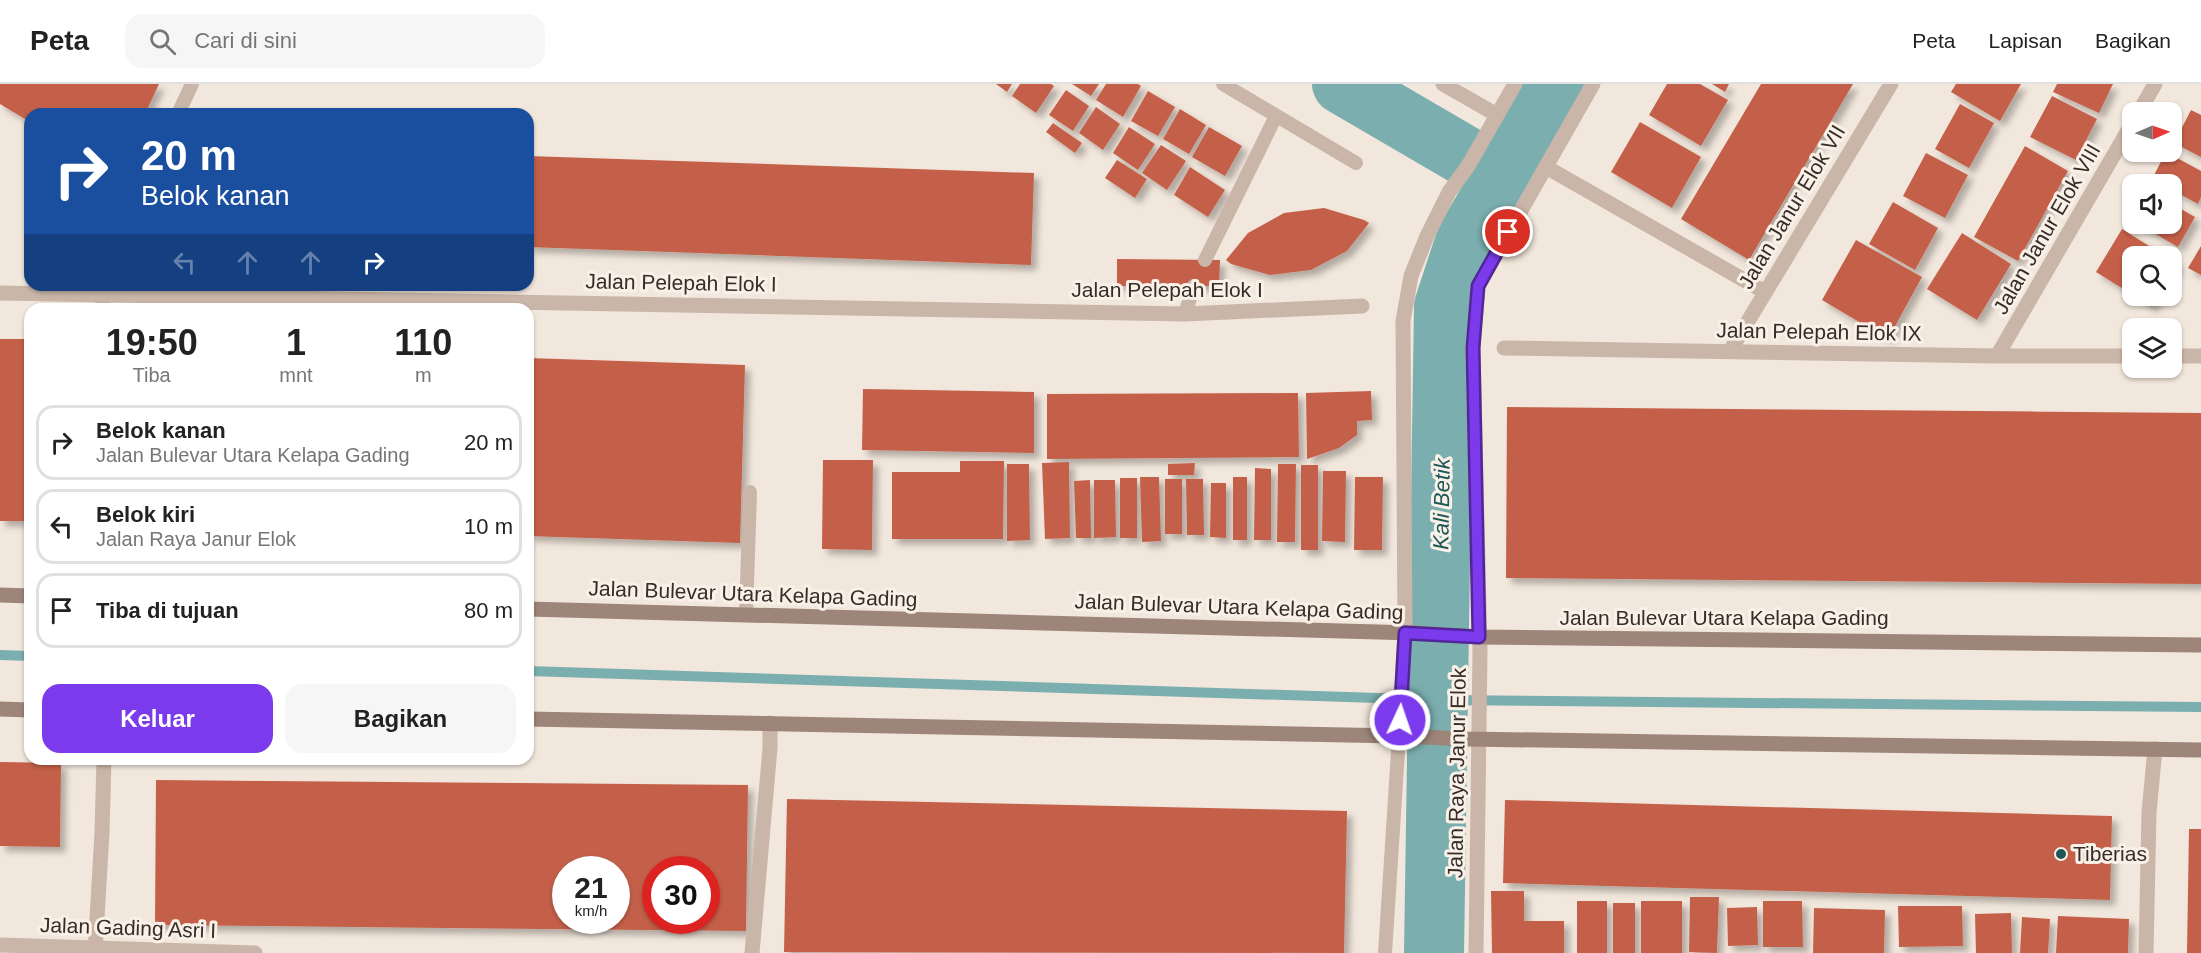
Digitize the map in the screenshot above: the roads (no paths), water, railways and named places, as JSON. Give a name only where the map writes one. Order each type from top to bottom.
[{"type":"main road","points":[[0,595],[24,596]]},
{"type":"main road","name":"Jalan Bulevar Utara Kelapa Gading","points":[[534,609],[1408,637],[1477,642],[2201,645]]},
{"type":"main road","points":[[0,709],[24,710]]},
{"type":"main road","points":[[534,719],[1473,739],[2201,750]]},
{"type":"street","points":[[1443,84],[1494,120]]},
{"type":"street","points":[[1399,736],[1408,637],[1403,321],[1411,276],[1427,236],[1449,192],[1468,165],[1515,84]]},
{"type":"street","name":"Jalan Raya Janur Elok","points":[[1476,953],[1473,739],[1479,717],[1473,348],[1478,286],[1593,84]]},
{"type":"street","name":"Jalan Janur Elok VII","points":[[1730,351],[1891,84]]},
{"type":"street","points":[[2145,102],[2155,84]]},
{"type":"street","name":"Jalan Janur Elok VIII","points":[[1997,356],[2122,141]]},
{"type":"street","points":[[1546,167],[1765,292]]},
{"type":"street","name":"Jalan Pelepah Elok I","points":[[0,293],[102,301],[269,303]]},
{"type":"street","name":"Jalan Pelepah Elok I","points":[[534,306],[1185,314],[1362,306]]},
{"type":"street","name":"Jalan Pelepah Elok IX","points":[[1504,348],[2122,356]]},
{"type":"street","points":[[2182,356],[2201,356]]},
{"type":"street","points":[[752,953],[770,748],[770,723]]},
{"type":"street","points":[[2146,953],[2149,812],[2155,749]]},
{"type":"street","points":[[95,950],[104,765]]},
{"type":"street","name":"Jalan Gading Asri I","points":[[0,945],[95,950],[255,953]]},
{"type":"lane","points":[[181,108],[192,84]]},
{"type":"lane","points":[[1223,84],[1356,163]]},
{"type":"lane","points":[[1205,260],[1276,116]]},
{"type":"lane","points":[[1185,314],[1194,286]]},
{"type":"lane","points":[[746,615],[750,492]]},
{"type":"lane","points":[[1385,953],[1399,736]]},
{"type":"waterway","points":[[1342,84],[1503,178]]},
{"type":"waterway","name":"Kali Betik","points":[[1434,953],[1444,306],[1466,239],[1557,84]]},
{"type":"waterway","points":[[0,655],[24,656]]},
{"type":"waterway","points":[[534,671],[1439,700],[2201,707]]},
{"type":"place","name":"Tiberias","points":[[2061,854]]}]
